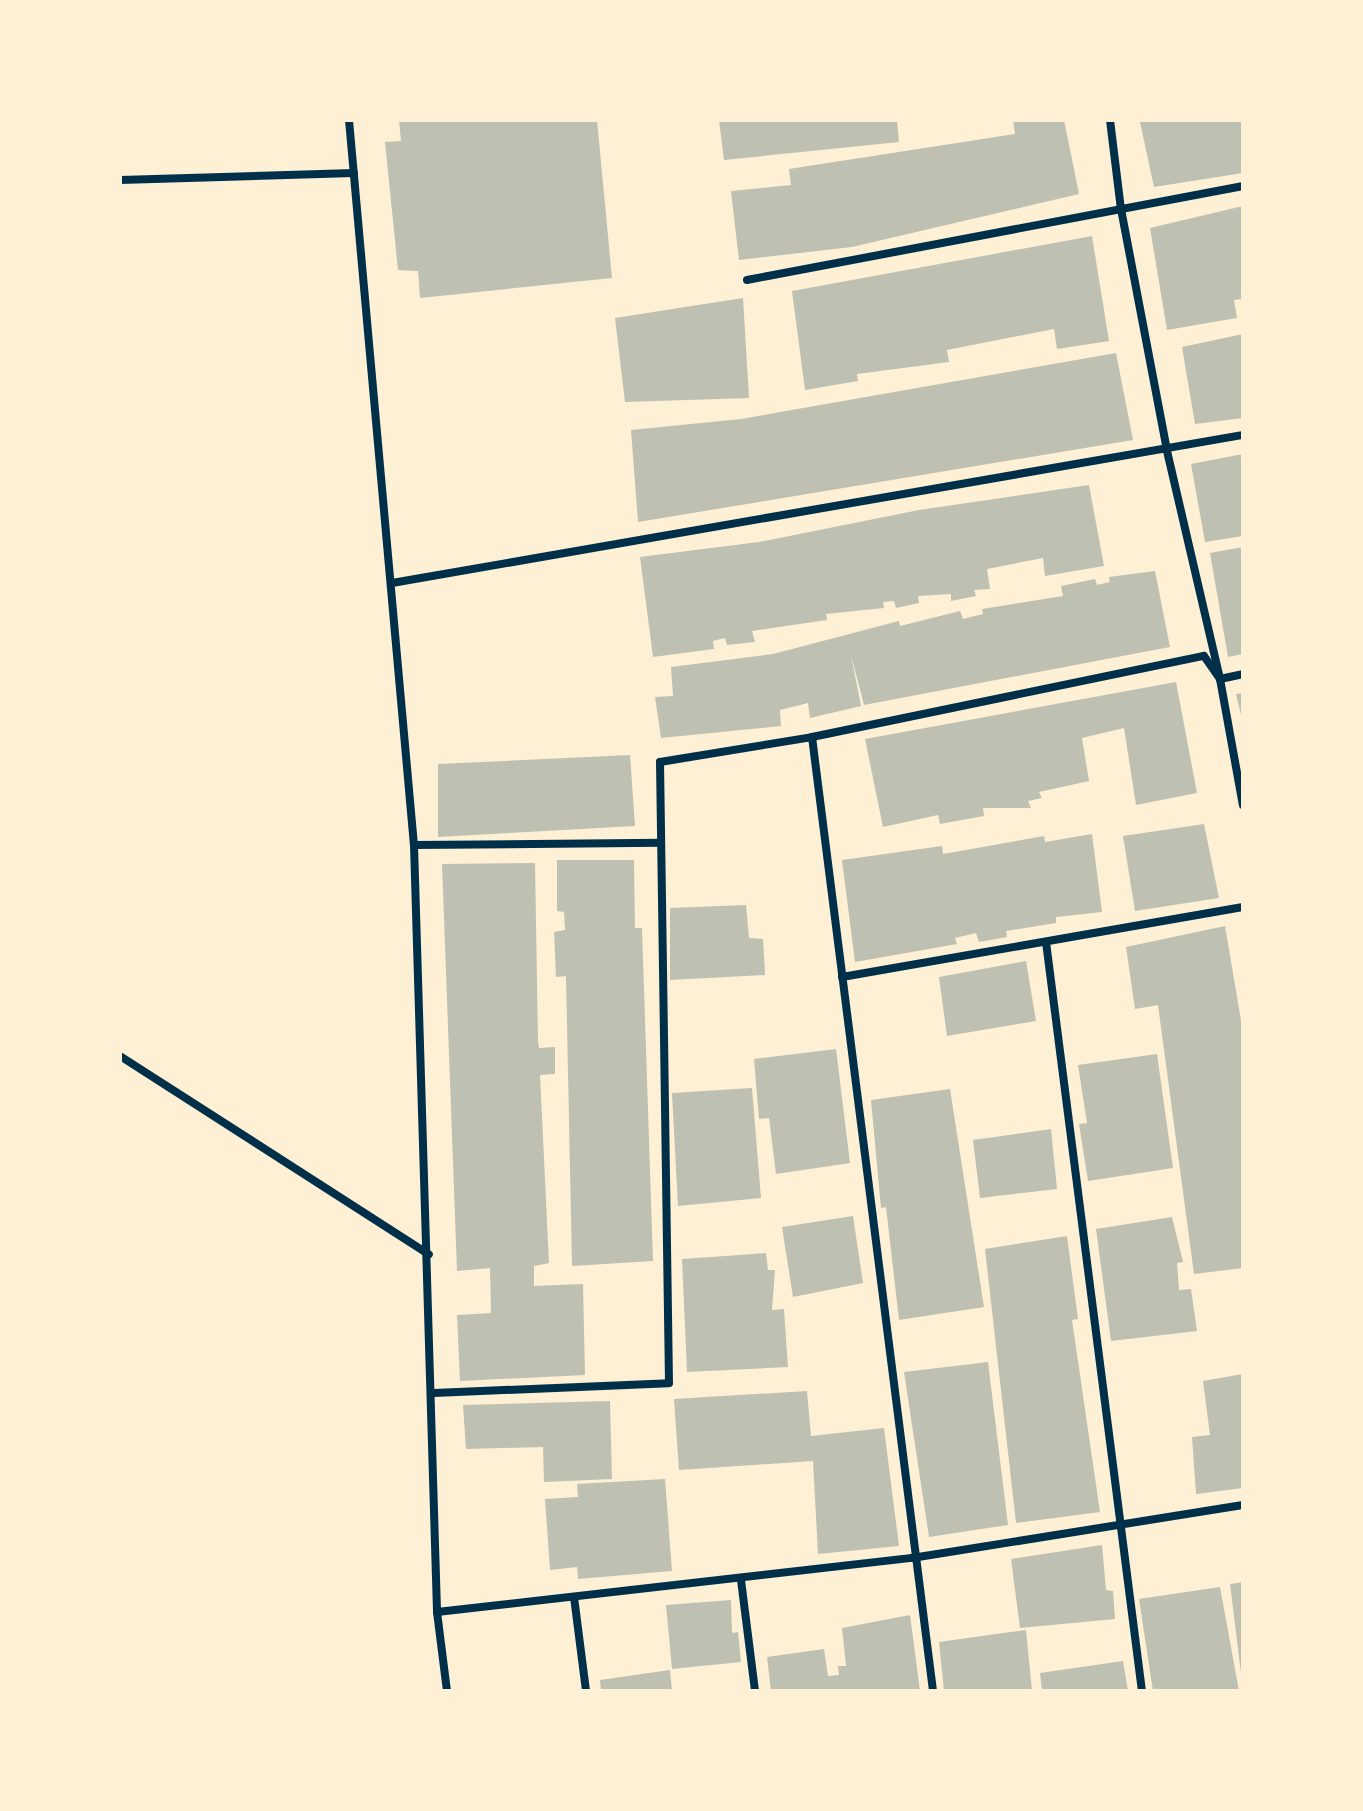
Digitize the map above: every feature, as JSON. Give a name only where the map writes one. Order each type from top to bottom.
[{"type":"street","points":[[349,120],[414,845],[434,1393],[437,1612],[447,1691]]},
{"type":"street","points":[[1110,120],[1121,209],[1167,451],[1220,679],[1243,805]]},
{"type":"street","points":[[120,180],[354,173]]},
{"type":"street","points":[[747,280],[1243,186]]},
{"type":"street","points":[[392,583],[1167,451],[1243,435]]},
{"type":"street","points":[[434,1393],[669,1383],[660,762],[812,737],[1204,656],[1220,679]]},
{"type":"street","points":[[1220,679],[1243,674]]},
{"type":"street","points":[[812,737],[912,1558],[933,1691]]},
{"type":"street","points":[[414,845],[661,843]]},
{"type":"street","points":[[842,977],[1243,907]]},
{"type":"street","points":[[1046,942],[1142,1691]]},
{"type":"street","points":[[120,1056],[429,1254]]},
{"type":"street","points":[[437,1612],[741,1580],[912,1558],[1118,1522],[1243,1505]]},
{"type":"street","points":[[741,1580],[755,1691]]},
{"type":"street","points":[[574,1597],[586,1691]]},
{"type":"building","points":[[399,120],[597,120],[612,278],[420,298],[418,271],[398,270],[385,142],[401,141]]},
{"type":"building","points":[[719,120],[897,120],[899,142],[724,160]]},
{"type":"building","points":[[1013,120],[1064,120],[1079,194],[852,247],[739,260],[731,191],[791,185],[789,169],[1015,134]]},
{"type":"building","points":[[1243,120],[1243,173],[1154,187],[1140,122]]},
{"type":"building","points":[[1243,206],[1243,291],[1242,299],[1234,300],[1237,318],[1167,330],[1150,228]]},
{"type":"building","points":[[1092,236],[1109,341],[1057,349],[1054,329],[947,350],[949,362],[857,374],[858,381],[805,390],[792,291]]},
{"type":"building","points":[[743,298],[749,398],[625,402],[615,318]]},
{"type":"building","points":[[1243,334],[1243,418],[1195,424],[1182,347]]},
{"type":"building","points":[[1116,353],[1133,440],[638,522],[631,430],[741,419]]},
{"type":"building","points":[[1243,454],[1243,536],[1205,542],[1191,464]]},
{"type":"building","points":[[1089,485],[1104,566],[1045,576],[1043,558],[987,569],[990,589],[974,590],[976,596],[951,601],[951,594],[918,596],[919,603],[896,608],[894,601],[883,602],[884,608],[826,614],[827,620],[752,631],[755,642],[727,645],[725,638],[713,641],[714,649],[653,657],[640,557],[759,542],[919,510]]},
{"type":"building","points":[[1243,547],[1243,654],[1228,657],[1210,553]]},
{"type":"building","points":[[1155,571],[1170,647],[864,705],[851,655],[861,706],[810,718],[808,703],[780,710],[781,726],[661,738],[655,697],[673,696],[671,667],[773,654],[899,621],[900,626],[960,611],[963,619],[983,614],[982,609],[1063,596],[1061,586],[1095,579],[1097,585],[1110,582],[1109,577]]},
{"type":"building","points":[[1176,682],[1197,793],[1136,805],[1124,728],[1082,738],[1089,781],[1039,792],[1042,798],[1028,801],[1031,808],[983,808],[984,816],[940,824],[938,815],[883,827],[865,739]]},
{"type":"building","points":[[1243,693],[1243,719],[1242,719],[1236,694]]},
{"type":"building","points":[[630,755],[635,826],[438,837],[438,764]]},
{"type":"building","points":[[1204,824],[1219,898],[1135,911],[1123,836]]},
{"type":"building","points":[[1092,834],[1102,912],[1056,917],[1056,923],[1006,931],[1007,937],[979,942],[976,933],[955,938],[957,944],[855,962],[842,860],[942,846],[943,854],[1044,836],[1045,842]]},
{"type":"building","points":[[557,860],[634,860],[635,928],[642,928],[653,1261],[572,1266],[566,976],[556,977],[554,932],[565,930],[564,912],[557,911]]},
{"type":"building","points":[[535,863],[538,1041],[539,1048],[555,1047],[555,1074],[540,1075],[549,1263],[534,1266],[534,1286],[583,1284],[585,1375],[460,1381],[457,1315],[491,1313],[490,1268],[457,1271],[442,864]]},
{"type":"building","points":[[746,905],[749,938],[763,939],[765,975],[670,980],[670,908]]},
{"type":"building","points":[[1225,926],[1243,1032],[1243,1268],[1194,1274],[1158,1005],[1135,1009],[1126,947]]},
{"type":"building","points":[[1026,961],[1036,1021],[947,1036],[939,977]]},
{"type":"building","points":[[836,1049],[850,1163],[776,1174],[769,1118],[759,1119],[754,1059]]},
{"type":"building","points":[[1157,1054],[1173,1168],[1088,1181],[1079,1124],[1087,1123],[1078,1065]]},
{"type":"building","points":[[752,1088],[761,1198],[678,1206],[672,1093]]},
{"type":"building","points":[[950,1089],[984,1307],[899,1320],[886,1207],[881,1208],[871,1100]]},
{"type":"building","points":[[1051,1129],[1057,1189],[980,1198],[973,1140]]},
{"type":"building","points":[[853,1216],[863,1283],[793,1297],[782,1227]]},
{"type":"building","points":[[1172,1217],[1183,1262],[1177,1263],[1179,1290],[1191,1289],[1197,1331],[1111,1341],[1096,1229]]},
{"type":"building","points":[[1067,1236],[1078,1319],[1072,1320],[1100,1512],[1016,1523],[985,1249]]},
{"type":"building","points":[[766,1253],[768,1270],[775,1270],[772,1310],[784,1309],[788,1367],[687,1372],[682,1259]]},
{"type":"building","points":[[988,1362],[1008,1525],[929,1537],[904,1372]]},
{"type":"building","points":[[1243,1374],[1243,1488],[1196,1494],[1192,1437],[1210,1435],[1203,1381]]},
{"type":"building","points":[[807,1391],[811,1436],[884,1428],[899,1546],[818,1554],[813,1461],[679,1470],[674,1399]]},
{"type":"building","points":[[610,1401],[612,1479],[544,1482],[543,1447],[466,1449],[463,1405]]},
{"type":"building","points":[[665,1479],[672,1571],[578,1579],[577,1567],[550,1570],[545,1499],[578,1497],[577,1484]]},
{"type":"building","points":[[1102,1545],[1106,1590],[1113,1591],[1115,1619],[1020,1628],[1011,1559]]},
{"type":"building","points":[[1243,1582],[1243,1673],[1241,1673],[1230,1584]]},
{"type":"building","points":[[1220,1587],[1239,1691],[1153,1691],[1139,1599]]},
{"type":"building","points":[[731,1600],[732,1633],[738,1632],[741,1662],[672,1669],[666,1605]]},
{"type":"building","points":[[910,1615],[920,1691],[771,1691],[767,1657],[824,1649],[828,1676],[839,1675],[838,1666],[846,1666],[842,1628]]},
{"type":"building","points":[[1026,1630],[1032,1691],[944,1691],[939,1642]]},
{"type":"building","points":[[1123,1661],[1128,1691],[1042,1691],[1040,1673]]},
{"type":"building","points":[[670,1670],[672,1691],[601,1691],[600,1680]]}]
